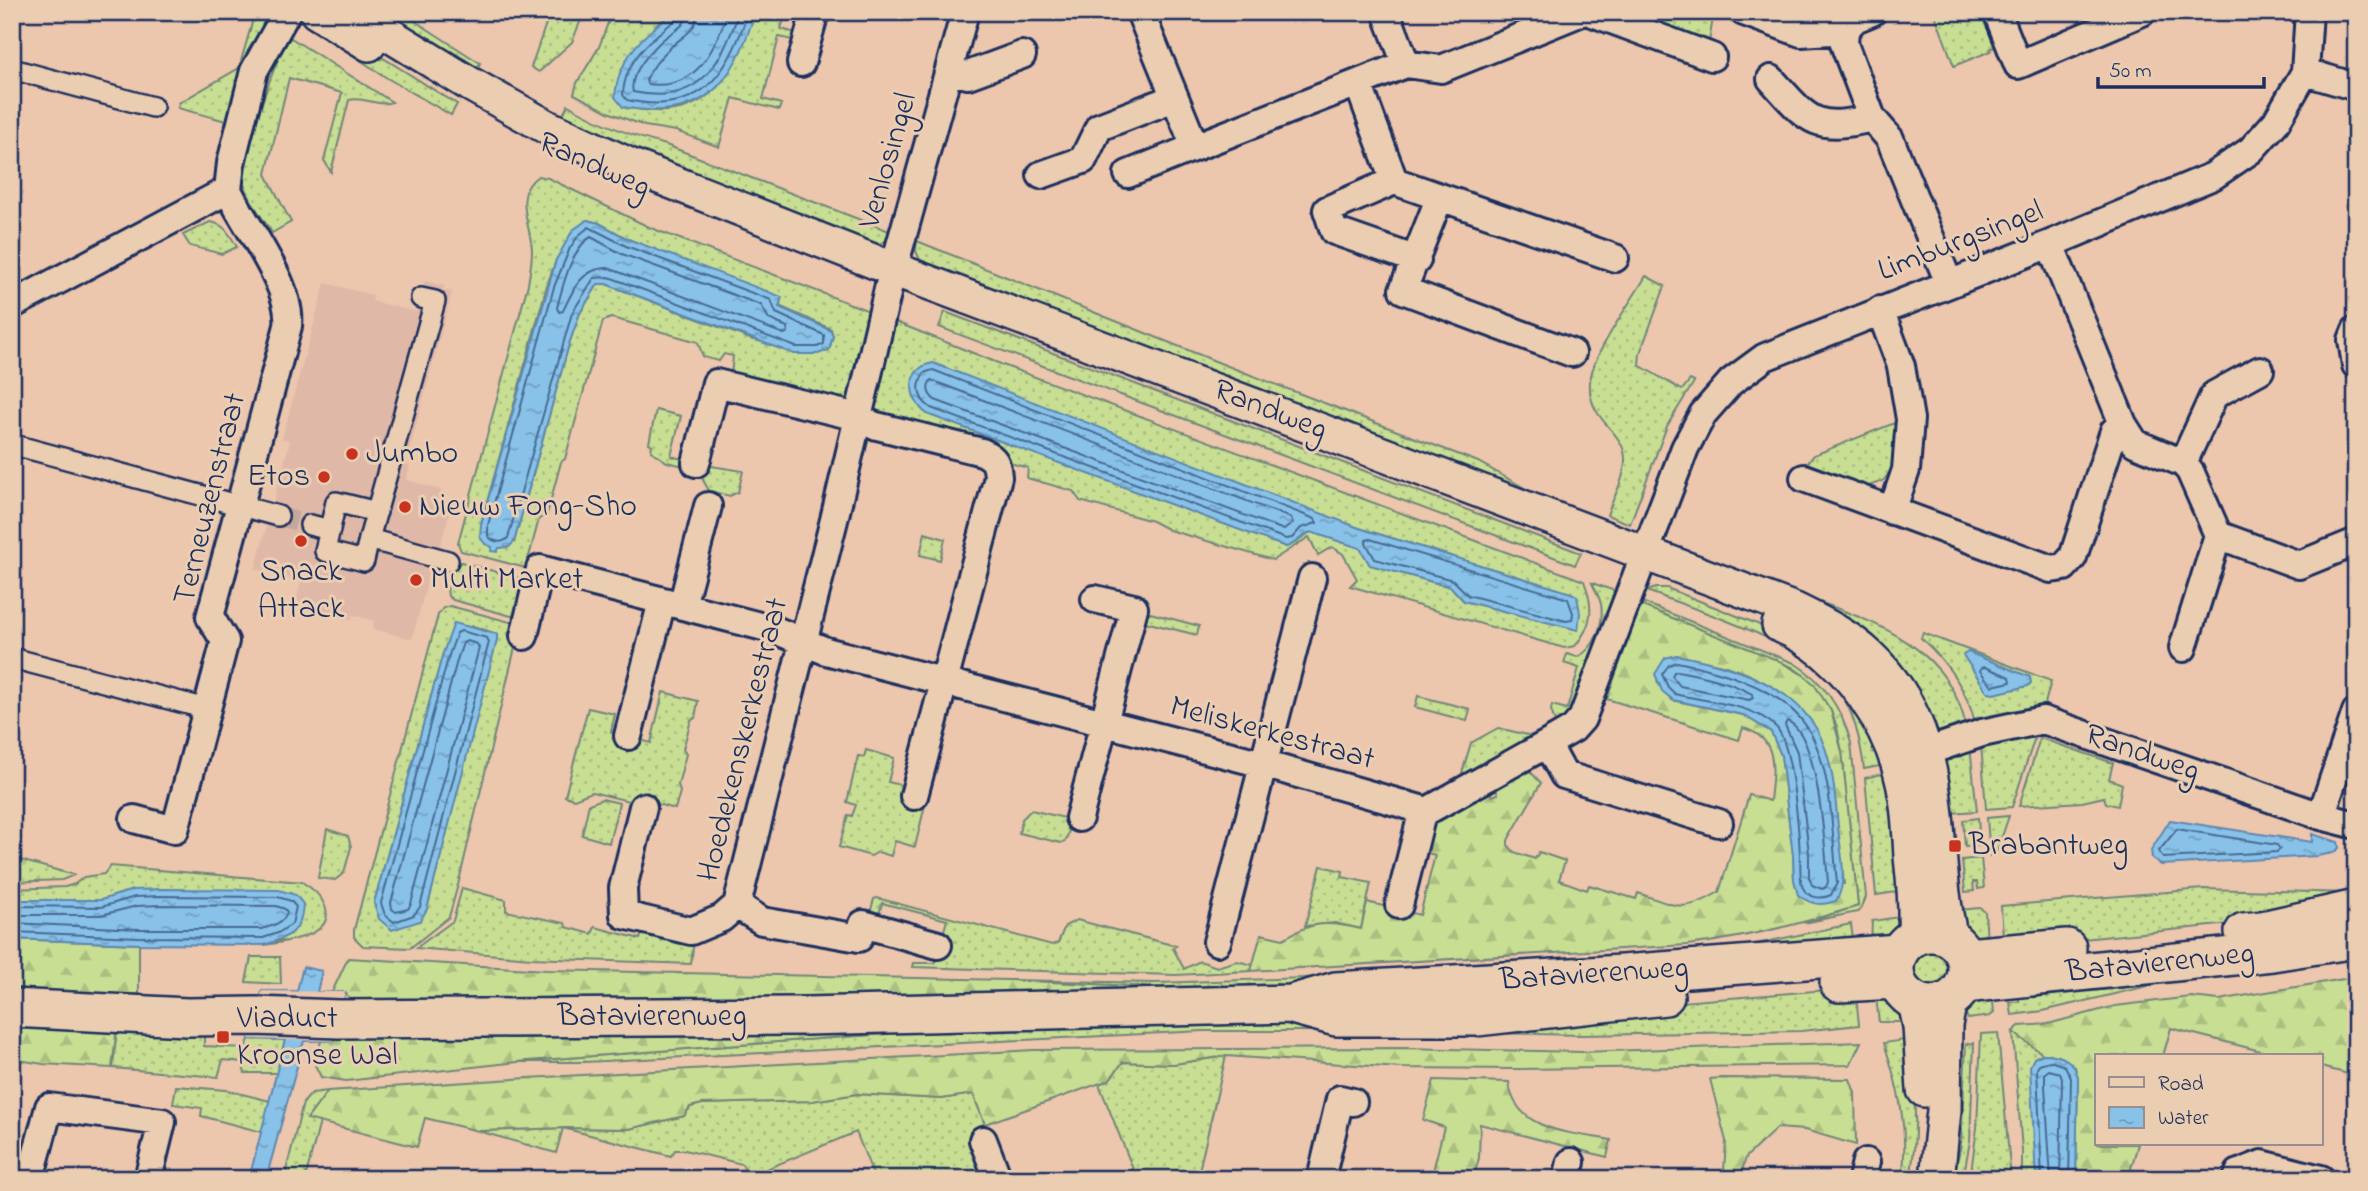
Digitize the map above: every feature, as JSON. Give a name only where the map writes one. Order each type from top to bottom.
[{"type":"main road","name":"Batavierenweg","points":[[12,1008],[187,1017],[339,1019],[806,1016],[1292,1004],[1336,1017],[1477,1017],[1631,998],[1932,969],[2262,930],[2356,909]]},
{"type":"main road","name":"Batavierenweg","points":[[1932,969],[2272,952],[2356,939]]},
{"type":"street","points":[[12,305],[228,191],[231,163],[254,71],[287,12]]},
{"type":"street","name":"Randweg","points":[[317,12],[539,143],[604,173],[891,277],[1643,562],[1787,628],[1822,651],[1847,673],[1875,713],[1912,757],[1936,816],[1943,907],[1932,969]]},
{"type":"street","name":"Randweg","points":[[352,12],[547,127],[891,277]]},
{"type":"street","points":[[801,62],[815,12]]},
{"type":"street","name":"Venlosingel","points":[[891,277],[965,12]]},
{"type":"street","points":[[1140,12],[1195,147]]},
{"type":"street","points":[[1386,12],[1406,64]]},
{"type":"street","points":[[1128,174],[1406,64],[1441,69],[1582,12]]},
{"type":"street","points":[[1590,12],[1712,57]]},
{"type":"street","points":[[1744,12],[1801,33],[1845,30]]},
{"type":"street","points":[[1872,12],[1855,19],[1845,30],[1844,44],[1872,118],[1890,139],[1949,282]]},
{"type":"street","points":[[1997,12],[2018,65],[2142,12]]},
{"type":"street","name":"Limburgsingel","points":[[1643,562],[1685,448],[1703,414],[1731,382],[1765,357],[2213,176],[2251,150],[2276,122],[2305,72],[2309,12]]},
{"type":"street","name":"Venlosingel","points":[[949,71],[968,75],[1022,55]]},
{"type":"street","points":[[12,69],[153,107]]},
{"type":"street","points":[[2305,72],[2356,87]]},
{"type":"street","points":[[1771,79],[1802,113],[1818,123],[1841,125],[1872,118]]},
{"type":"street","points":[[1358,83],[1394,181]]},
{"type":"street","points":[[1041,175],[1083,160],[1099,127],[1174,97]]},
{"type":"street","points":[[1417,260],[1334,231],[1327,210],[1394,181],[1439,199],[1615,258]]},
{"type":"street","name":"Terneuzenstraat","points":[[134,819],[175,830],[225,641],[210,617],[289,314],[288,302],[275,274],[228,191]]},
{"type":"street","points":[[1439,199],[1403,290],[1572,353]]},
{"type":"street","points":[[2050,244],[2123,424],[2136,443],[2183,463],[2190,471],[2218,535],[2299,565],[2356,542]]},
{"type":"street","name":"Hoedekenskerkestraat","points":[[891,277],[737,905],[762,921],[859,938],[863,924],[938,945]]},
{"type":"street","points":[[377,512],[336,502],[325,551],[364,561],[435,301],[421,298]]},
{"type":"street","points":[[1880,310],[1901,366],[1910,419],[1906,470],[1892,511]]},
{"type":"street","points":[[2356,330],[2353,340],[2356,365]]},
{"type":"street","points":[[2183,463],[2214,395],[2260,370]]},
{"type":"street","points":[[696,463],[716,383],[858,417],[873,425],[982,452],[992,456],[997,463],[998,477],[914,796]]},
{"type":"street","points":[[1804,478],[2051,569],[2064,567],[2073,557],[2114,431],[2123,424]]},
{"type":"street","points":[[22,447],[278,516]]},
{"type":"street","points":[[628,736],[672,603],[708,506]]},
{"type":"street","points":[[310,525],[330,530]]},
{"type":"street","points":[[2183,648],[2218,535]]},
{"type":"street","points":[[369,539],[448,561]]},
{"type":"street","points":[[1399,905],[1423,810],[1427,811],[1547,744],[1573,729],[1582,719],[1643,562]]},
{"type":"street","name":"Meliskerkestraat","points":[[524,636],[540,569],[775,630],[826,651],[1263,764],[1423,810]]},
{"type":"street","points":[[1217,942],[1312,578]]},
{"type":"street","points":[[1079,818],[1134,608],[1095,599]]},
{"type":"street","points":[[12,658],[208,709]]},
{"type":"street","points":[[2321,816],[2356,712]]},
{"type":"street","name":"Randweg","points":[[1912,757],[1982,733],[2043,720],[2321,816],[2356,825]]},
{"type":"street","points":[[1547,744],[1564,775],[1719,823]]},
{"type":"street","points":[[643,807],[623,888],[624,915],[691,932],[722,918],[737,905]]},
{"type":"street","points":[[1917,1179],[1922,1150],[1924,1102],[1920,1026],[1932,969]]},
{"type":"street","points":[[1932,969],[1945,1025],[1944,1110],[1937,1179]]},
{"type":"street","points":[[1321,1179],[1340,1099],[1353,1101]]},
{"type":"street","points":[[30,1179],[48,1107],[162,1122],[148,1179]]},
{"type":"street","points":[[983,1140],[998,1179]]},
{"type":"street","points":[[2237,1179],[2239,1172],[2262,1164],[2321,1179]]},
{"type":"shaded area","points":[[425,281],[444,286],[443,290],[452,292],[406,463],[410,467],[406,480],[441,490],[439,499],[452,503],[412,639],[373,629],[374,621],[353,615],[351,620],[295,606],[301,581],[255,569],[290,441],[282,438],[325,283],[373,295],[372,301],[416,312]]},
{"type":"green space","points":[[363,12],[401,12],[480,63],[472,78]]},
{"type":"green space","points":[[550,12],[584,12],[572,42],[539,72],[531,67]]},
{"type":"green space","points":[[612,12],[675,12],[656,25],[623,107],[666,111],[685,108],[714,90],[734,62],[755,12],[786,12],[781,29],[800,34],[798,41],[779,37],[763,99],[781,104],[779,110],[733,98],[719,147],[676,131],[645,126],[608,112],[574,94],[577,83],[599,47]]},
{"type":"green space","points":[[1615,12],[1714,12],[1708,48]]},
{"type":"green space","points":[[1934,12],[1989,12],[2001,44],[1990,49],[1991,51],[1954,66]]},
{"type":"green space","points":[[254,16],[267,23],[230,122],[178,108],[179,103],[239,68]]},
{"type":"green space","points":[[306,24],[346,38],[384,58],[457,104],[451,115],[387,78]]},
{"type":"green space","points":[[291,38],[392,102],[349,100],[331,172],[324,160],[342,93],[289,78],[266,174],[291,222],[272,233],[248,195],[244,181],[245,170],[269,83]]},
{"type":"green space","points":[[568,105],[616,128],[892,232],[887,240],[870,249],[557,126]]},
{"type":"green space","points":[[538,176],[548,178],[651,228],[872,312],[848,403],[731,375],[733,356],[724,354],[719,361],[703,357],[698,342],[616,319],[603,321],[565,459],[561,462],[547,514],[539,519],[526,568],[461,551],[458,543],[528,284],[532,250],[524,201],[530,183]],"holes":[[[587,220],[599,223],[628,239],[831,329],[833,336],[829,350],[826,352],[753,340],[606,284],[598,284],[579,315],[569,344],[514,542],[499,548],[492,547],[481,524],[547,285],[556,260]]]},
{"type":"green space","points":[[210,222],[223,228],[237,247],[222,254],[190,246],[183,235]]},
{"type":"green space","points":[[917,241],[1225,365],[1478,462],[1544,499],[923,267],[916,251]]},
{"type":"green space","points":[[1646,276],[1665,286],[1640,353],[1639,365],[1682,390],[1690,380],[1694,382],[1667,426],[1630,524],[1607,515],[1621,480],[1625,458],[1619,440],[1594,406],[1590,382],[1597,357]]},
{"type":"green space","points":[[945,312],[1581,553],[1575,565],[939,327]]},
{"type":"green space","points":[[888,319],[1008,367],[1584,581],[1590,607],[1588,623],[1575,646],[1564,648],[1350,586],[1357,579],[1343,554],[1332,547],[1318,555],[1309,537],[1273,560],[1080,501],[1073,491],[1027,478],[1028,468],[1010,463],[1006,452],[975,441],[869,414],[872,389],[878,390],[880,385],[874,383]],"holes":[[[915,376],[1359,528],[1571,593],[1578,630],[1464,601],[1451,587],[1370,565],[1360,548],[1311,532],[1286,547],[927,414],[912,386]]]},
{"type":"green space","points":[[656,410],[681,416],[671,456],[686,460],[688,467],[667,462],[651,451],[652,445],[649,443]]},
{"type":"green space","points":[[1897,422],[1894,466],[1883,481],[1863,488],[1804,467],[1814,455]]},
{"type":"green space","points":[[705,465],[743,471],[738,492],[730,496],[709,491],[702,478]]},
{"type":"green space","points":[[925,533],[945,539],[940,560],[920,555]]},
{"type":"green space","points":[[461,562],[525,580],[518,615],[511,616],[453,600],[448,596],[450,577]]},
{"type":"green space","points":[[1592,583],[1618,592],[1575,714],[1556,725],[1552,705],[1567,709],[1579,668],[1564,663],[1567,654],[1577,657],[1584,653],[1594,641],[1600,627],[1601,604]]},
{"type":"green space","points":[[1667,588],[1785,635],[1837,672],[1890,764],[1864,769],[1857,732],[1848,705],[1827,678],[1806,660],[1754,632],[1647,591]]},
{"type":"green space","points":[[1787,590],[1871,622],[1921,652],[1941,672],[1956,697],[1966,727],[1943,732],[1929,728]]},
{"type":"green space","points":[[1642,602],[1794,663],[1814,678],[1830,697],[1843,719],[1851,743],[1866,897],[1857,912],[1804,923],[1858,906],[1842,752],[1831,711],[1805,676],[1792,667],[1640,605],[1622,657],[1616,655],[1636,603]]},
{"type":"green space","points":[[1640,605],[1777,660],[1805,676],[1814,684],[1831,711],[1842,752],[1858,906],[1773,930],[1687,945],[1251,971],[1261,934],[1283,939],[1320,924],[1361,929],[1367,902],[1420,915],[1435,855],[1420,851],[1429,827],[1490,792],[1492,796],[1498,794],[1496,788],[1527,768],[1541,783],[1508,840],[1508,845],[1514,852],[1535,859],[1539,852],[1565,861],[1559,880],[1587,890],[1589,885],[1636,899],[1638,893],[1679,906],[1696,903],[1719,892],[1749,795],[1770,801],[1773,767],[1769,748],[1763,739],[1743,728],[1739,740],[1607,699]],"holes":[[[1676,655],[1727,666],[1748,674],[1788,698],[1803,711],[1830,767],[1844,884],[1794,880],[1781,755],[1771,732],[1743,715],[1672,700],[1657,682]]]},
{"type":"green space","points":[[450,606],[514,623],[518,635],[449,917],[410,948],[363,946],[354,937],[354,930],[438,615],[443,608]],"holes":[[[473,626],[497,634],[427,909],[374,903],[443,653]]]},
{"type":"green space","points":[[1139,610],[1199,626],[1197,635],[1145,622],[1136,615]]},
{"type":"green space","points":[[1923,633],[2051,681],[2043,711],[2018,712],[1975,723],[1961,687],[1947,666],[1921,638]]},
{"type":"green space","points":[[663,692],[698,701],[695,718],[691,720],[683,749],[686,754],[675,809],[654,803],[649,806],[592,792],[574,799],[565,796],[588,708],[615,714],[611,732],[651,743]]},
{"type":"green space","points":[[1418,696],[1470,709],[1467,721],[1415,707]]},
{"type":"green space","points":[[1498,728],[1532,736],[1530,742],[1459,783],[1471,743]]},
{"type":"green space","points":[[2037,731],[2012,807],[1986,809],[1981,744]]},
{"type":"green space","points":[[2040,738],[2113,763],[2109,779],[2122,784],[2118,806],[2106,803],[2104,797],[2082,802],[2019,806]]},
{"type":"green space","points":[[1970,747],[1977,811],[1950,813],[1940,765],[1951,754]]},
{"type":"green space","points":[[866,750],[894,758],[888,782],[905,786],[904,795],[926,801],[915,847],[895,841],[891,856],[878,852],[871,856],[839,847],[848,815],[852,816],[856,805],[847,802],[858,756],[864,757]]},
{"type":"green space","points":[[1886,773],[1892,796],[1897,892],[1876,895],[1865,778]]},
{"type":"green space","points":[[602,799],[619,803],[609,843],[582,835],[589,804]]},
{"type":"green space","points":[[1031,810],[1069,819],[1071,824],[1066,840],[1061,843],[1019,833],[1022,819]]},
{"type":"green space","points":[[2009,816],[1996,854],[1990,856],[1987,818]]},
{"type":"green space","points":[[1978,818],[1980,845],[1965,846],[1963,820]]},
{"type":"green space","points":[[327,829],[348,836],[351,847],[344,873],[335,880],[318,878]]},
{"type":"green space","points":[[1981,858],[1984,888],[1978,889],[1977,882],[1973,882],[1974,891],[1965,892],[1962,860]]},
{"type":"green space","points":[[20,860],[74,875],[62,880],[12,882],[12,864]]},
{"type":"green space","points":[[110,866],[302,882],[321,898],[327,916],[316,931],[307,936],[264,945],[281,940],[133,890],[101,900],[12,900],[12,889],[65,887],[84,877],[104,874]]},
{"type":"green space","points":[[1321,866],[1343,871],[1342,877],[1371,883],[1361,929],[1335,923],[1305,926]]},
{"type":"green space","points":[[462,888],[506,900],[506,911],[565,923],[566,927],[592,934],[595,927],[640,939],[644,928],[694,940],[691,964],[531,958],[416,948],[453,921]]},
{"type":"green space","points":[[2203,889],[2349,893],[2240,923],[2013,946],[2003,936],[2001,906]]},
{"type":"green space","points":[[874,899],[1052,945],[1058,943],[1065,926],[1077,920],[1176,946],[1173,948],[1184,969],[1200,961],[1217,967],[1237,961],[1253,965],[1251,971],[1176,975],[913,967],[914,963],[935,963],[947,920],[882,903],[878,919],[869,917]]},
{"type":"green space","points":[[1980,908],[1985,912],[1987,940],[1982,941],[1965,929],[1959,910]]},
{"type":"green space","points":[[1906,916],[1897,932],[1871,947],[1872,921]]},
{"type":"green space","points":[[1851,924],[1853,940],[1300,986],[1017,998],[1147,987],[1010,980],[1156,983],[1303,978],[1727,950]]},
{"type":"green space","points":[[12,939],[139,944],[139,994],[95,997],[12,995]]},
{"type":"green space","points":[[1931,947],[1946,953],[1952,968],[1946,983],[1931,989],[1916,983],[1910,968],[1916,953]]},
{"type":"green space","points":[[2356,948],[2356,958],[2173,980],[2043,1011],[2012,1015],[2010,1002],[2019,1002],[2018,985]]},
{"type":"green space","points":[[251,957],[280,957],[281,984],[246,982]]},
{"type":"green space","points":[[348,958],[547,970],[1008,980],[1154,987],[1017,998],[353,1005],[345,992],[332,992]]},
{"type":"green space","points":[[2356,977],[2356,1076],[2322,1067],[2322,1054],[2272,1054],[2171,1028],[2164,1054],[2095,1054],[2095,1146],[2137,1146],[2128,1179],[2076,1179],[2078,1078],[2075,1067],[2051,1054],[2043,1054],[2013,1032],[2019,1026],[2048,1024],[2115,1006],[2191,997],[2219,1000]]},
{"type":"green space","points":[[1850,988],[1856,995],[1859,1025],[1801,1031],[1582,1035],[1403,1031],[1203,1031],[584,1062],[514,1062],[884,1034],[907,1026],[1633,1006]]},
{"type":"green space","points":[[1875,989],[1895,1002],[1906,1022],[1879,1022]]},
{"type":"green space","points":[[1992,990],[1994,1013],[1968,1019],[1966,1014],[1971,998]]},
{"type":"green space","points":[[12,1018],[117,1027],[112,1068],[43,1064],[12,1059]]},
{"type":"green space","points":[[908,1026],[884,1034],[527,1061],[346,1081],[321,1077],[315,1065],[321,1041],[333,1041],[346,1030]]},
{"type":"green space","points":[[117,1027],[204,1036],[204,1046],[246,1048],[249,1039],[285,1040],[277,1073],[245,1073],[242,1062],[223,1060],[218,1077],[113,1068]]},
{"type":"green space","points":[[2013,1032],[2043,1054],[2034,1058],[2036,1179],[2022,1179]]},
{"type":"green space","points":[[1998,1033],[2011,1179],[1970,1179],[1977,1128],[1981,1034]]},
{"type":"green space","points":[[1904,1040],[1912,1074],[1915,1109],[1910,1179],[1902,1179],[1904,1144],[1901,1110],[1884,1043]]},
{"type":"green space","points":[[1861,1042],[1850,1065],[1400,1068],[1226,1056],[1174,1064],[1123,1062],[1109,1080],[985,1124],[973,1094],[941,1099],[857,1094],[812,1101],[702,1104],[690,1107],[684,1116],[629,1129],[478,1131],[425,1118],[417,1147],[307,1119],[328,1091],[1033,1050],[1403,1048],[1582,1052]]},
{"type":"green space","points":[[1974,1043],[1970,1141],[1963,1179],[1953,1179],[1961,1145],[1966,1044]]},
{"type":"green space","points":[[1226,1056],[1197,1179],[1137,1179],[1099,1084],[1109,1080],[1123,1062],[1174,1064]]},
{"type":"green space","points":[[1710,1079],[1850,1079],[1855,1093],[1856,1145],[1805,1130],[1777,1128],[1746,1157],[1740,1179],[1699,1179],[1701,1171],[1724,1171],[1726,1141]]},
{"type":"green space","points":[[1434,1080],[1509,1082],[1513,1099],[1533,1120],[1563,1132],[1611,1140],[1607,1157],[1480,1124],[1479,1158],[1473,1179],[1431,1179],[1444,1127],[1423,1120]]},
{"type":"green space","points":[[176,1086],[226,1090],[270,1101],[262,1132],[201,1116],[202,1108],[173,1104]]},
{"type":"green space","points":[[328,1091],[308,1118],[320,1122],[305,1179],[293,1179],[286,1171],[303,1103],[312,1093]]},
{"type":"green space","points":[[857,1094],[941,1099],[973,1094],[989,1135],[986,1179],[875,1179],[856,1132],[757,1173],[744,1169],[742,1164],[685,1150],[675,1150],[671,1156],[563,1128],[629,1129],[684,1116],[690,1107],[702,1104],[812,1101]]},
{"type":"green space","points":[[563,1128],[556,1153],[478,1131]]},
{"type":"water","points":[[675,12],[755,12],[737,60],[711,92],[694,103],[674,109],[623,107],[615,97],[621,70],[627,59],[643,38]]},
{"type":"water","points":[[587,220],[599,223],[628,239],[782,297],[779,307],[830,330],[833,336],[829,350],[818,354],[794,354],[606,284],[598,284],[580,313],[569,344],[514,542],[509,547],[499,548],[497,552],[491,551],[492,547],[485,544],[480,537],[481,524],[556,260],[573,230]]},
{"type":"water","points":[[933,363],[1359,528],[1571,593],[1577,596],[1580,613],[1578,630],[1464,601],[1451,587],[1370,565],[1360,548],[1311,532],[1286,547],[927,414],[916,401],[912,385],[917,371]]},
{"type":"water","points":[[454,623],[497,634],[497,640],[427,909],[420,921],[392,930],[379,919],[374,903],[443,653]]},
{"type":"water","points":[[1968,652],[2030,677],[2031,683],[1994,694],[1988,693],[1963,655]]},
{"type":"water","points":[[1676,655],[1754,677],[1789,698],[1816,728],[1830,763],[1842,855],[1842,884],[1836,901],[1816,904],[1798,895],[1794,880],[1781,755],[1771,732],[1743,715],[1673,700],[1662,691],[1655,674],[1665,658]]},
{"type":"water","points":[[2170,820],[2312,842],[2312,834],[2338,842],[2339,848],[2333,853],[2317,856],[2161,865],[2152,858],[2151,850]]},
{"type":"water","points":[[133,890],[279,890],[296,895],[303,904],[302,913],[293,932],[264,945],[12,939],[12,900],[101,900]]},
{"type":"water","points":[[303,967],[322,971],[317,992],[345,992],[333,1041],[304,1041],[266,1179],[249,1179],[285,1040],[249,1039],[262,991],[297,991]]},
{"type":"water","points":[[2043,1054],[2066,1059],[2078,1077],[2076,1179],[2036,1179],[2030,1066],[2034,1058]]},
{"type":"pier","points":[[262,991],[345,992],[333,1041],[249,1039]]},
{"type":"tunnel","points":[[278,516],[310,525]]},
{"type":"place","name":"Jumbo","points":[[352,454]]},
{"type":"place","name":"Etos","points":[[324,477]]},
{"type":"place","name":"Nieuw Fong-Sho","points":[[405,507]]},
{"type":"place","name":"Snack Attack","points":[[301,541]]},
{"type":"place","name":"Multi Market","points":[[416,580]]},
{"type":"place","name":"Brabantweg","points":[[1955,846]]},
{"type":"place","name":"Viaduct Kroonse Wal","points":[[223,1037]]}]
